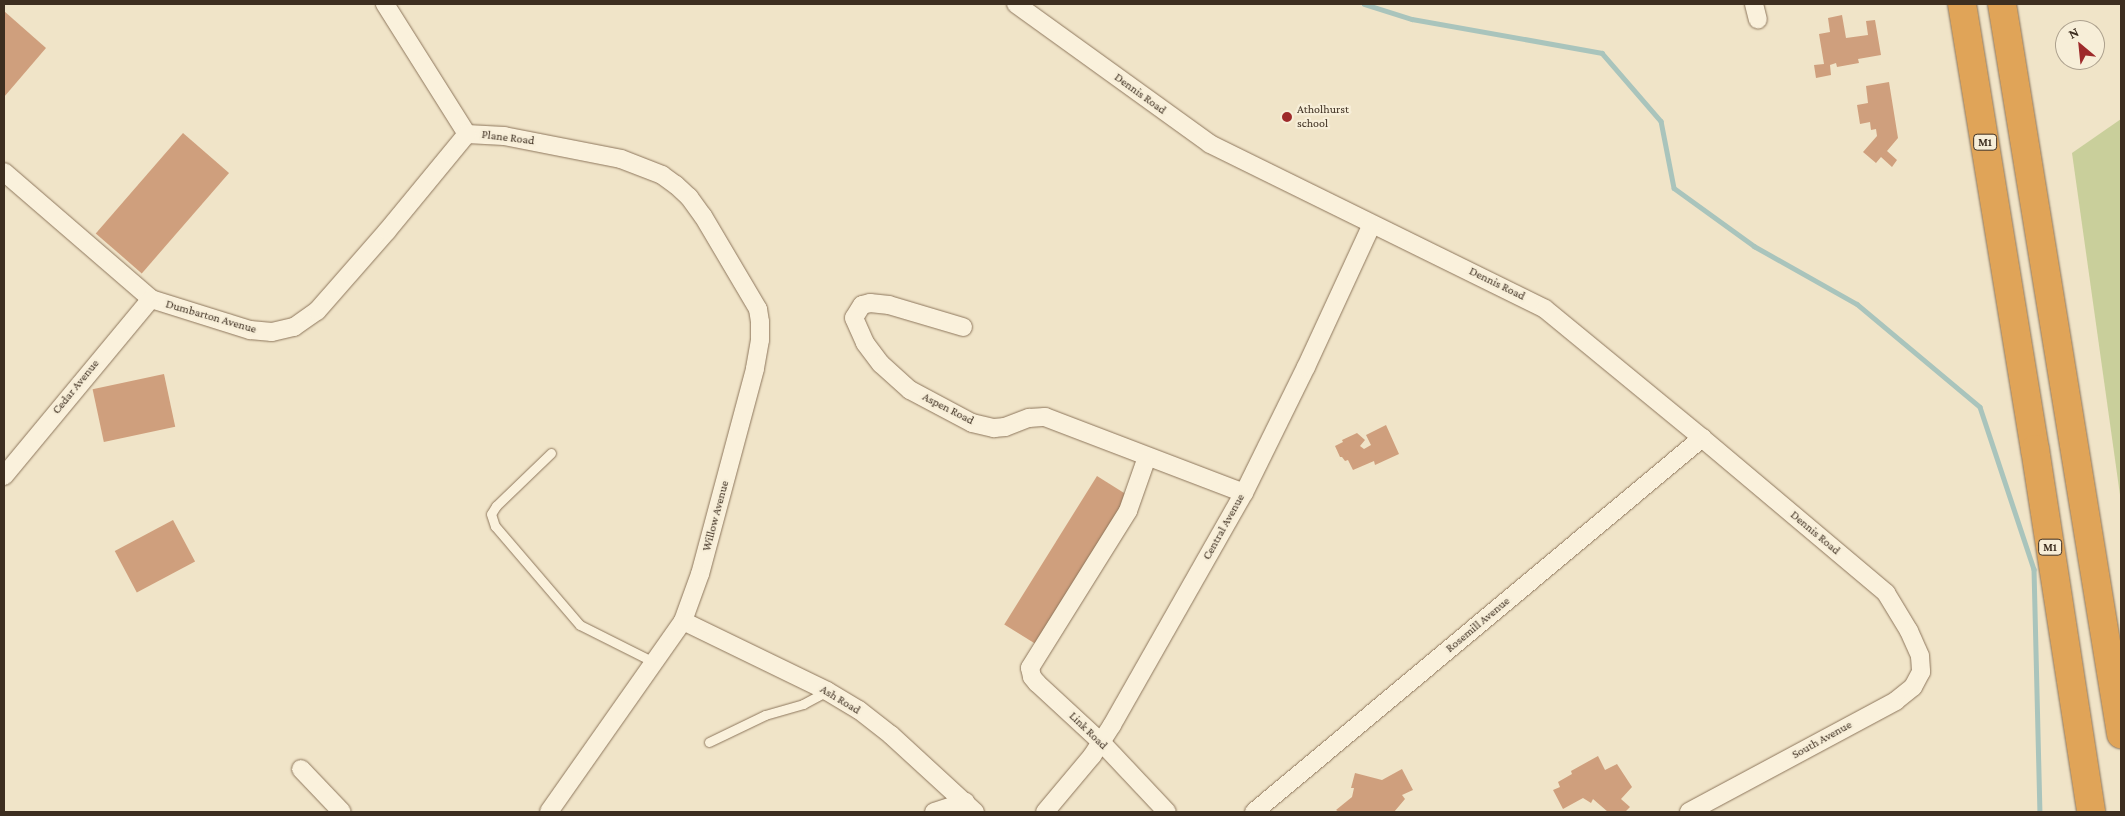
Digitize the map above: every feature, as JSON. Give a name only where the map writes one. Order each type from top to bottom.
[{"type":"highway","name":"M1","points":[[1962,4],[2037,459],[2091,812]]},
{"type":"highway","points":[[2002,4],[2121,734]]},
{"type":"street","name":"Plane Road","points":[[385,4],[467,134],[504,136],[621,159],[662,175],[690,197]]},
{"type":"street","name":"Dennis Road","points":[[1016,4],[1210,144],[1545,309],[1886,593],[1896,606],[1916,646]]},
{"type":"street","name":"Dumbarton Avenue","points":[[4,172],[151,299],[250,330],[272,332],[294,327],[317,311],[387,231],[467,134]]},
{"type":"street","name":"Willow Avenue","points":[[549,812],[683,621],[700,574],[719,505],[760,340],[758,309],[690,197]]},
{"type":"street","name":"Central Avenue","points":[[1045,812],[1092,756],[1101,742],[1244,492],[1306,367],[1372,224]]},
{"type":"street","name":"Cedar Avenue","points":[[4,476],[151,299]]},
{"type":"street","name":"Aspen Road","points":[[963,327],[889,305],[870,303],[862,305],[854,318],[865,343],[881,364],[910,390],[972,423],[994,428],[1005,427],[1030,418],[1046,417],[1147,457],[1244,492]]},
{"type":"street","name":"Rosemill Avenue","points":[[1254,812],[1702,438]]},
{"type":"street","name":"Link Road","points":[[1147,457],[1128,511],[1032,664],[1032,677],[1101,742],[1168,812]]},
{"type":"street","name":"Ash Road","points":[[683,621],[827,691],[859,710],[891,735],[970,807]]},
{"type":"street","name":"South Avenue","points":[[1689,812],[1907,694],[1918,680],[1921,672],[1922,663],[1916,646]]},
{"type":"street","points":[[301,769],[342,812]]},
{"type":"street","points":[[934,812],[970,807]]},
{"type":"lane","points":[[551,453],[496,506],[491,514],[495,526],[580,625],[654,662]]},
{"type":"lane","points":[[708,742],[765,715],[803,704],[827,691]]},
{"type":"green space","points":[[2121,119],[2121,502],[2072,153]]},
{"type":"building","points":[[4,11],[46,48],[4,97]]},
{"type":"building","points":[[1842,15],[1846,38],[1868,35],[1866,21],[1875,20],[1881,55],[1858,59],[1859,63],[1837,67],[1836,63],[1830,65],[1831,75],[1816,78],[1814,65],[1824,64],[1819,34],[1830,32],[1828,18]]},
{"type":"building","points":[[1889,82],[1898,138],[1887,151],[1897,160],[1892,167],[1881,157],[1876,163],[1863,152],[1877,136],[1876,129],[1871,130],[1870,122],[1860,124],[1857,105],[1868,103],[1866,86]]},
{"type":"building","points":[[183,133],[229,173],[142,273],[96,233]]},
{"type":"building","points":[[164,374],[175,427],[104,442],[93,389]]},
{"type":"building","points":[[1386,425],[1399,454],[1375,465],[1374,461],[1353,470],[1348,460],[1345,461],[1340,457],[1335,446],[1343,442],[1342,440],[1357,433],[1365,440],[1360,446],[1364,449],[1371,445],[1366,435]]},
{"type":"building","points":[[1097,476],[1130,497],[1037,645],[1004,624]]},
{"type":"building","points":[[173,520],[195,561],[137,592],[115,551]]},
{"type":"building","points":[[1598,756],[1605,770],[1617,764],[1632,787],[1621,799],[1630,807],[1625,812],[1608,812],[1593,799],[1591,803],[1583,798],[1563,809],[1553,790],[1560,787],[1558,782],[1572,774],[1571,771]]},
{"type":"building","points":[[1402,769],[1413,790],[1402,795],[1405,799],[1394,812],[1339,812],[1336,810],[1352,797],[1354,788],[1351,788],[1355,773],[1382,780]]},
{"type":"waterway","points":[[1364,4],[1412,19],[1602,53],[1661,121],[1674,188],[1754,246],[1857,304],[1980,407],[2034,569],[2040,812]]},
{"type":"place","name":"Atholhurst school","points":[[1287,117]]}]
